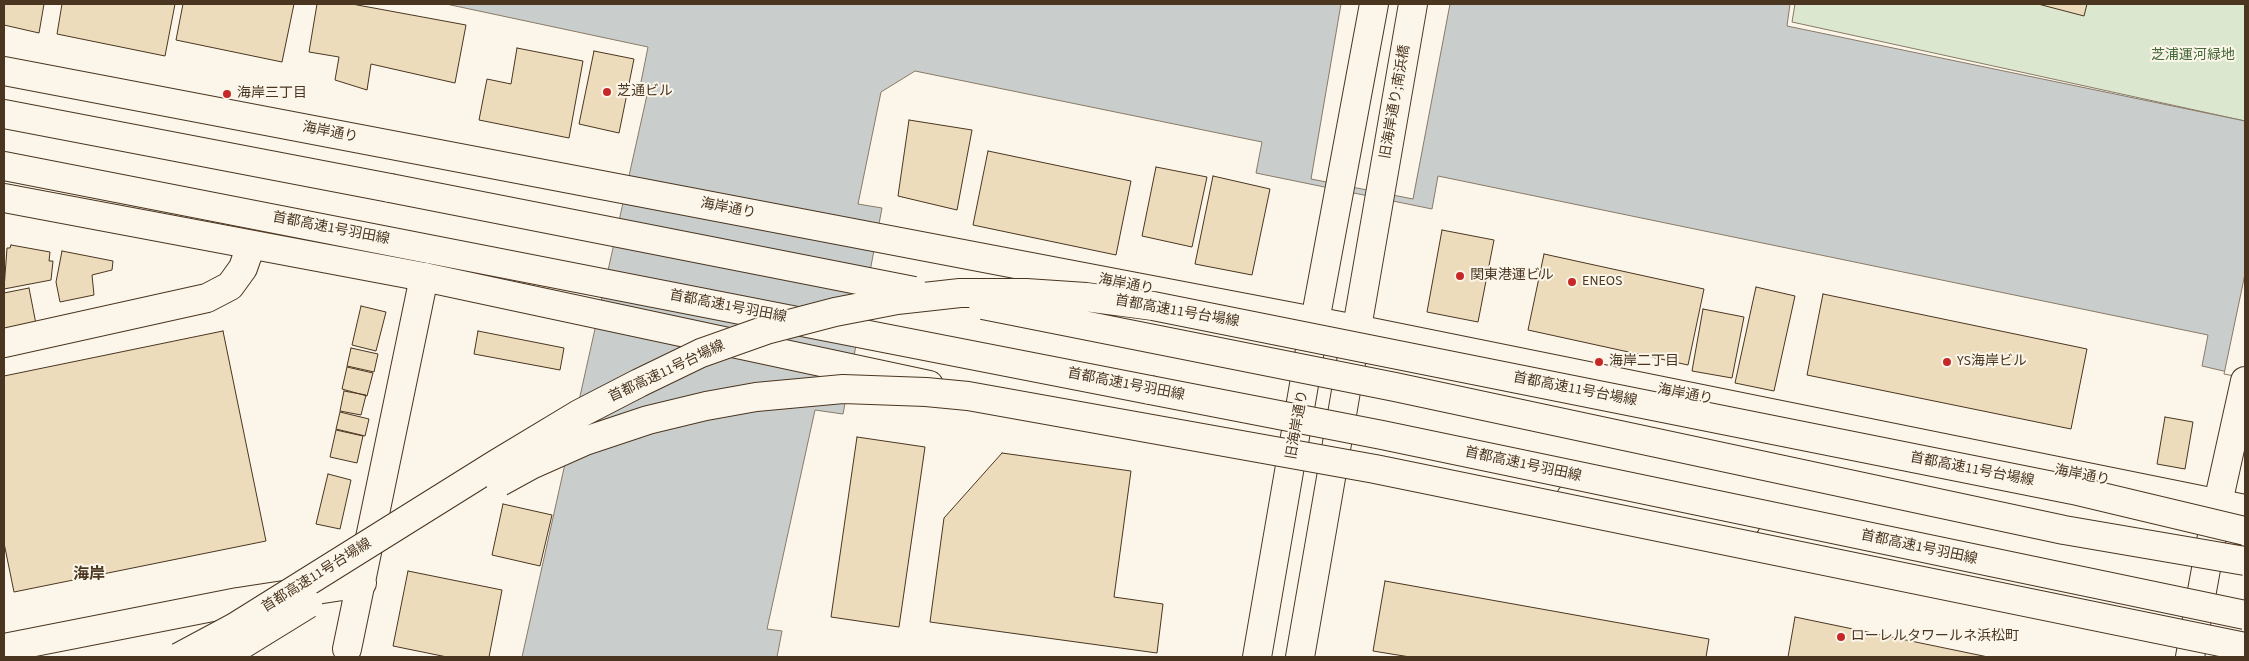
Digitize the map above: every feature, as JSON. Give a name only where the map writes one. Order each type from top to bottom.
[{"type":"main road","name":"旧海岸通り","points":[[1257,657],[1315,321],[1374,4]]},
{"type":"main road","name":"旧海岸通り;南浜橋","points":[[1356,329],[1414,4]]},
{"type":"main road","name":"海岸通り","points":[[4,71],[1356,329],[2245,509]]},
{"type":"main road","points":[[4,114],[541,217],[1395,387],[2064,530],[2245,561]]},
{"type":"main road","name":"首都高速1号羽田線","points":[[4,166],[1382,435],[2245,615]]},
{"type":"main road","points":[[4,198],[251,246],[424,277],[2191,653],[2235,657]]},
{"type":"main road","points":[[4,343],[207,298],[230,286],[243,268],[251,246]]},
{"type":"main road","points":[[347,649],[424,277]]},
{"type":"main road","name":"首都高速11号台場線","points":[[179,657],[235,628],[579,414],[692,358],[766,330],[835,312],[897,300],[960,293],[1026,293],[1086,297],[1153,306],[2072,490],[2245,531]]},
{"type":"main road","points":[[1300,657],[1356,329]]},
{"type":"main road","points":[[2191,653],[2218,503],[2245,381]]},
{"type":"main road","name":"首都高速11号台場線","points":[[222,657],[269,629],[475,496],[530,465],[585,441],[648,420],[706,406],[756,397],[843,389],[926,392],[968,396],[1375,469]]},
{"type":"main road","points":[[1375,469],[1921,548]]},
{"type":"main road","points":[[1375,469],[2245,647]]},
{"type":"main road","points":[[4,648],[238,602],[362,583]]},
{"type":"green space","name":"芝浦運河緑地","points":[[1795,4],[2245,4],[2245,121],[1792,22]]},
{"type":"shaded area","points":[[446,4],[1790,4],[1787,26],[2245,121],[2245,376],[2202,366],[2208,335],[1438,176],[1432,209],[1256,173],[1262,142],[915,71],[881,92],[858,204],[882,208],[843,414],[815,410],[767,629],[782,631],[777,657],[522,657],[647,95],[639,92],[648,47]]},
{"type":"pier","points":[[1341,4],[1450,4],[1413,199],[1311,179]]},
{"type":"pier","points":[[2245,274],[2245,378],[2224,374]]},
{"type":"building","points":[[4,4],[44,4],[39,33],[4,25]]},
{"type":"building","points":[[62,4],[175,4],[165,56],[57,34]]},
{"type":"building","points":[[183,4],[294,4],[282,62],[176,40]]},
{"type":"building","points":[[317,4],[352,4],[466,25],[455,83],[371,64],[367,90],[335,80],[339,57],[309,52]]},
{"type":"building","points":[[2038,4],[2087,4],[2084,16]]},
{"type":"building","points":[[517,48],[583,61],[569,138],[479,120],[487,79],[511,84]]},
{"type":"building","name":"芝通ビル","points":[[594,51],[634,59],[619,133],[579,124]]},
{"type":"building","points":[[909,120],[972,130],[957,210],[898,196]]},
{"type":"building","points":[[988,151],[1131,181],[1116,255],[973,225]]},
{"type":"building","points":[[1156,167],[1207,177],[1192,247],[1142,236]]},
{"type":"building","points":[[1213,176],[1270,189],[1252,275],[1195,264]]},
{"type":"building","name":"関東港運ビル","points":[[1442,230],[1494,240],[1478,322],[1427,312]]},
{"type":"building","points":[[11,245],[50,252],[49,261],[53,261],[51,280],[4,289],[7,248],[10,248]]},
{"type":"building","points":[[62,251],[113,261],[112,270],[92,275],[94,295],[60,302],[56,282]]},
{"type":"building","points":[[1544,254],[1704,289],[1688,365],[1528,330]]},
{"type":"building","points":[[1756,287],[1795,296],[1774,391],[1735,383]]},
{"type":"building","points":[[29,288],[36,324],[4,330],[4,293]]},
{"type":"building","name":"YS海岸ビル","points":[[1823,294],[2087,349],[2071,429],[1807,375]]},
{"type":"building","points":[[361,306],[386,312],[376,351],[352,345]]},
{"type":"building","points":[[1703,309],[1744,317],[1732,378],[1692,371]]},
{"type":"building","points":[[223,331],[266,541],[14,592],[4,543],[4,376]]},
{"type":"building","points":[[478,331],[564,348],[560,370],[474,354]]},
{"type":"building","points":[[351,348],[378,354],[374,372],[347,366]]},
{"type":"building","points":[[347,367],[373,373],[367,396],[342,389]]},
{"type":"building","points":[[344,391],[366,395],[361,415],[340,411]]},
{"type":"building","points":[[340,412],[369,419],[365,436],[336,429]]},
{"type":"building","points":[[2165,417],[2193,422],[2185,469],[2157,464]]},
{"type":"building","points":[[336,430],[363,436],[357,463],[330,457]]},
{"type":"building","points":[[857,437],[925,447],[899,627],[831,617]]},
{"type":"building","points":[[1002,453],[1131,471],[1114,597],[1163,604],[1157,653],[930,622],[944,518]]},
{"type":"building","points":[[328,474],[351,480],[340,529],[316,524]]},
{"type":"building","points":[[503,504],[552,515],[540,566],[492,555]]},
{"type":"building","points":[[408,571],[502,590],[489,657],[447,657],[393,646]]},
{"type":"building","points":[[1385,581],[1709,639],[1706,657],[1410,657],[1373,651]]},
{"type":"building","name":"ローレルタワールネ浜松町","points":[[1795,617],[1988,657],[1788,657]]},
{"type":"place","name":"芝通ビル","points":[[607,92]]},
{"type":"place","name":"海岸三丁目","points":[[227,94]]},
{"type":"place","name":"関東港運ビル","points":[[1460,276]]},
{"type":"place","name":"ENEOS","points":[[1572,282]]},
{"type":"place","name":"海岸二丁目","points":[[1599,362]]},
{"type":"place","name":"YS海岸ビル","points":[[1947,362]]},
{"type":"place","name":"ローレルタワールネ浜松町","points":[[1841,637]]},
{"type":"district","name":"海岸","points":[[89,575]]}]
